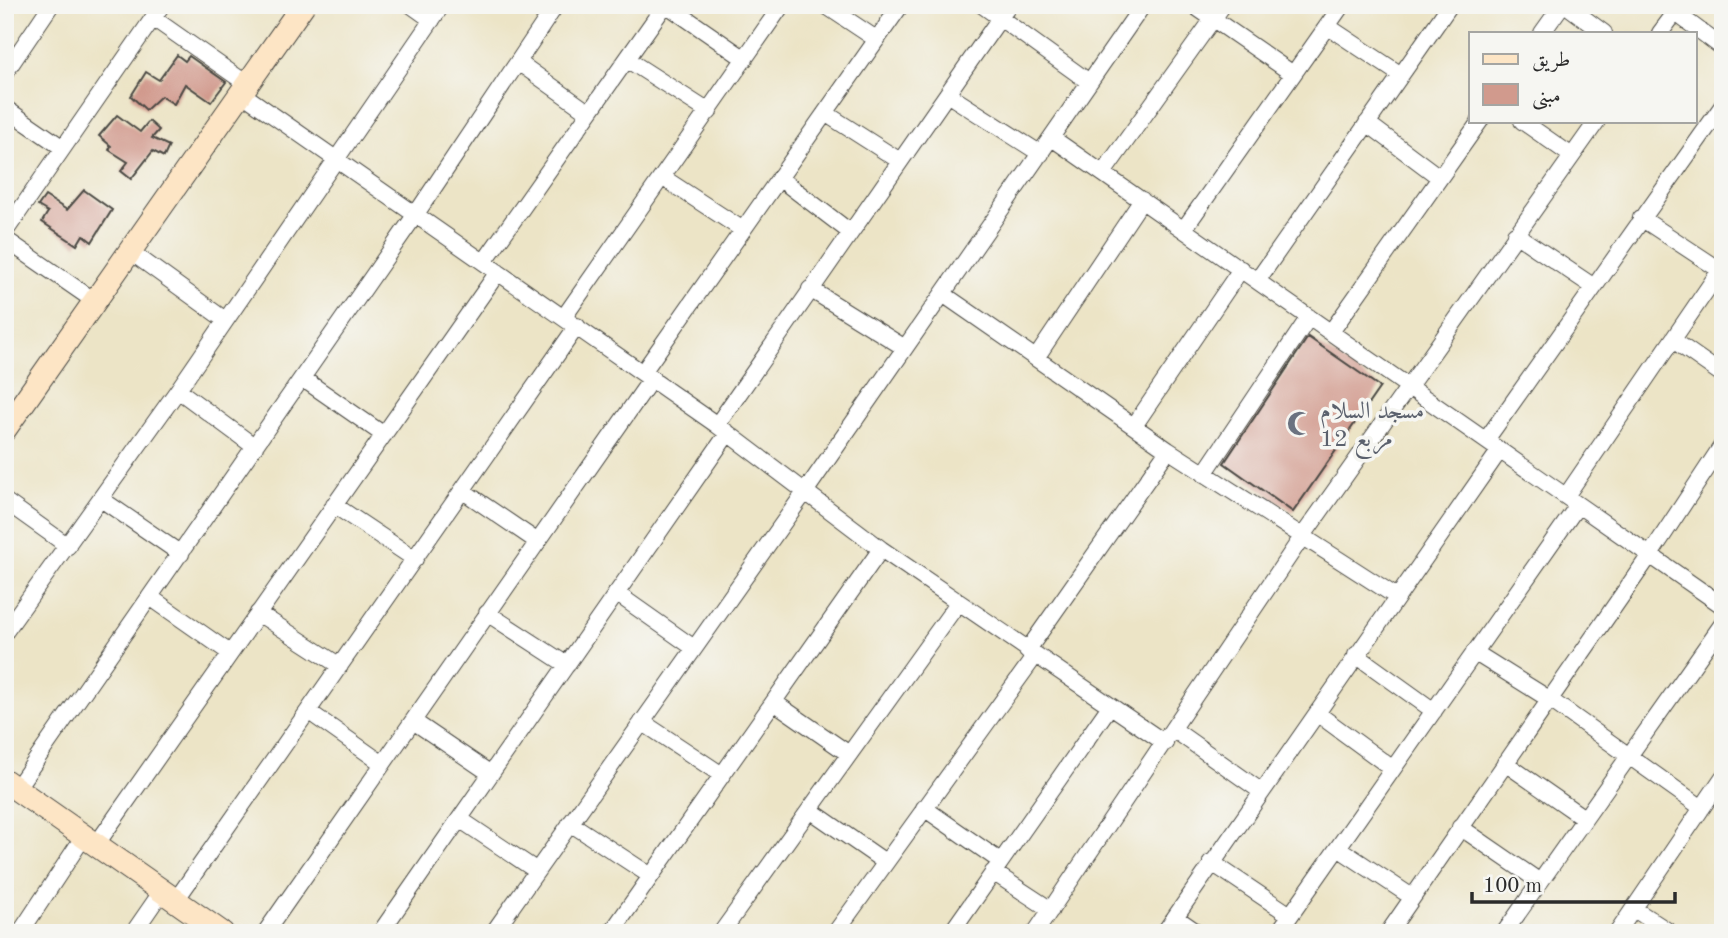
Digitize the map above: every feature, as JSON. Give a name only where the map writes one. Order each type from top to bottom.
[{"type":"street","points":[[5,73],[51,5]]},
{"type":"street","points":[[5,429],[303,5]]},
{"type":"street","points":[[411,5],[432,20]]},
{"type":"street","points":[[5,632],[178,390],[442,5]]},
{"type":"street","points":[[484,262],[666,5],[746,59]]},
{"type":"street","points":[[133,933],[169,895],[307,712],[463,491],[662,177],[782,5]]},
{"type":"street","points":[[825,5],[876,39]]},
{"type":"street","points":[[265,933],[538,542],[743,230],[901,5]]},
{"type":"street","points":[[982,5],[1004,12],[1089,82]]},
{"type":"street","points":[[493,933],[805,492],[1143,5]]},
{"type":"street","points":[[1193,5],[1293,74]]},
{"type":"street","points":[[1103,173],[1223,5]]},
{"type":"street","points":[[1184,229],[1342,5]]},
{"type":"street","points":[[1257,281],[1450,5]]},
{"type":"street","points":[[1543,32],[1564,5],[1603,32]]},
{"type":"street","points":[[222,933],[8,784],[181,554],[256,447],[416,214],[553,6]]},
{"type":"street","points":[[1661,32],[1678,9],[1723,48]]},
{"type":"street","points":[[5,232],[158,12],[244,89],[335,159],[723,429],[881,549],[1110,706],[1169,736],[1262,792]]},
{"type":"street","points":[[380,933],[461,820],[616,593],[810,289],[1004,12]]},
{"type":"street","points":[[1327,26],[1401,75]]},
{"type":"street","points":[[628,60],[709,112]]},
{"type":"street","points":[[518,62],[588,112]]},
{"type":"street","points":[[947,94],[1041,154]]},
{"type":"street","points":[[1486,440],[1723,105]]},
{"type":"street","points":[[5,108],[63,148]]},
{"type":"street","points":[[825,113],[900,161]]},
{"type":"street","points":[[1331,332],[1479,122]]},
{"type":"street","points":[[1523,122],[1572,156]]},
{"type":"street","points":[[1035,933],[1407,385],[1596,122]]},
{"type":"street","points":[[1367,123],[1439,177]]},
{"type":"street","points":[[1052,138],[1723,606]]},
{"type":"street","points":[[662,177],[743,230]]},
{"type":"street","points":[[779,178],[850,232]]},
{"type":"street","points":[[1036,358],[1142,200]]},
{"type":"street","points":[[1278,933],[1474,652],[1721,268],[1641,218]]},
{"type":"street","points":[[1515,234],[1594,287]]},
{"type":"street","points":[[5,239],[96,302]]},
{"type":"street","points":[[131,252],[225,320]]},
{"type":"street","points":[[1134,426],[1241,269]]},
{"type":"street","points":[[20,933],[230,653],[498,272]]},
{"type":"street","points":[[810,289],[905,348]]},
{"type":"street","points":[[943,294],[1168,450],[1397,597]]},
{"type":"street","points":[[1204,474],[1309,317]]},
{"type":"street","points":[[1673,340],[1723,374]]},
{"type":"street","points":[[302,378],[384,435]]},
{"type":"street","points":[[178,390],[256,447]]},
{"type":"street","points":[[1388,933],[1650,555],[1723,444]]},
{"type":"street","points":[[835,933],[1031,653],[1168,450]]},
{"type":"street","points":[[1164,933],[1500,450]]},
{"type":"street","points":[[463,491],[538,542]]},
{"type":"street","points":[[101,499],[181,554]]},
{"type":"street","points":[[5,502],[68,546]]},
{"type":"street","points":[[334,505],[415,559]]},
{"type":"street","points":[[617,931],[651,877],[881,549]]},
{"type":"street","points":[[616,593],[694,648]]},
{"type":"street","points":[[149,597],[230,653]]},
{"type":"street","points":[[721,933],[958,603]]},
{"type":"street","points":[[487,613],[567,665]]},
{"type":"street","points":[[258,614],[340,666]]},
{"type":"street","points":[[1504,933],[1723,623]]},
{"type":"street","points":[[1474,652],[1549,699],[1702,808]]},
{"type":"street","points":[[1356,655],[1434,711]]},
{"type":"street","points":[[774,702],[849,754]]},
{"type":"street","points":[[951,933],[1110,706]]},
{"type":"street","points":[[307,712],[383,764]]},
{"type":"street","points":[[1318,714],[1393,769]]},
{"type":"street","points":[[413,721],[491,774]]},
{"type":"street","points":[[642,722],[722,775]]},
{"type":"street","points":[[1505,763],[1584,818]]},
{"type":"street","points":[[1617,933],[1723,777]]},
{"type":"street","points":[[924,808],[1051,910]]},
{"type":"street","points":[[810,810],[885,862]]},
{"type":"street","points":[[461,820],[537,871]]},
{"type":"street","points":[[570,823],[651,877]]},
{"type":"street","points":[[1460,827],[1540,882]]},
{"type":"street","points":[[1338,848],[1412,897]]},
{"type":"street","points":[[1211,862],[1290,915]]},
{"type":"street","points":[[1634,909],[1671,933]]},
{"type":"street","points":[[1175,917],[1198,933]]},
{"type":"building","points":[[177,55],[185,61],[189,56],[226,82],[211,102],[185,84],[174,104],[161,96],[146,110],[131,96],[146,72],[159,80]]},
{"type":"building","points":[[117,115],[140,132],[149,121],[159,130],[152,138],[169,146],[164,157],[153,151],[131,179],[121,171],[128,162],[109,150],[111,146],[99,136]]},
{"type":"building","points":[[84,190],[112,210],[92,242],[83,235],[77,245],[42,222],[48,212],[38,206],[45,196],[67,210]]},
{"type":"building","name":"مسجد السلام مربع 12","points":[[1308,337],[1380,387],[1293,512],[1224,463]]},
{"type":"place","name":"مسجد السلام مربع 12","points":[[1300,424]]}]
